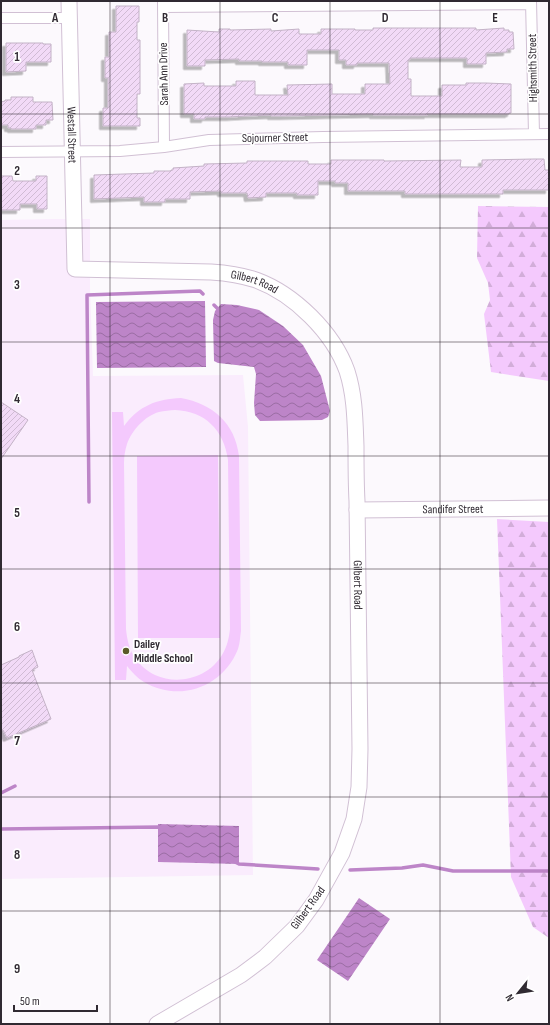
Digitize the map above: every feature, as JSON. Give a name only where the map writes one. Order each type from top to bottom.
[{"type":"street","name":"Westall Street","points":[[69,1],[75,269]]},
{"type":"street","points":[[163,4],[531,2]]},
{"type":"street","name":"Highsmith Street","points":[[531,2],[534,134]]},
{"type":"street","name":"Sarah Ann Drive","points":[[163,4],[164,147]]},
{"type":"street","points":[[1,18],[69,18]]},
{"type":"street","name":"Sojourner Street","points":[[1,152],[120,151],[164,147],[209,140],[549,134]]},
{"type":"street","name":"Gilbert Road","points":[[75,269],[225,273],[255,280],[268,285],[300,305],[328,337],[340,356],[347,371],[354,406],[360,749],[359,787],[354,819],[342,853],[316,900],[297,926],[265,957],[241,975],[157,1024]]},
{"type":"street","name":"Sandifer Street","points":[[357,510],[549,508]]},
{"type":"shaded area","name":"Dailey Middle School","points":[[90,219],[90,288],[93,376],[243,375],[248,427],[253,875],[1,879],[1,220]]},
{"type":"green space","points":[[478,206],[549,207],[549,381],[491,372],[484,314],[490,300],[488,283],[477,258]]},
{"type":"green space","points":[[181,398],[193,401],[212,410],[227,425],[233,434],[237,444],[239,456],[241,631],[239,647],[231,662],[222,673],[211,682],[199,688],[186,691],[172,691],[158,688],[141,680],[127,666],[126,680],[115,680],[112,412],[123,412],[124,426],[136,413],[149,405]],"holes":[[[173,410],[186,411],[204,418],[211,424],[217,431],[226,449],[228,460],[230,629],[228,642],[224,652],[216,663],[201,674],[174,680],[155,675],[144,668],[133,655],[128,640],[126,629],[124,461],[129,439],[144,420],[159,412]]]},
{"type":"green space","points":[[218,455],[220,638],[138,638],[137,456]]},
{"type":"green space","points":[[497,519],[549,522],[549,938],[533,927],[511,877]]},
{"type":"water","points":[[205,301],[206,367],[97,368],[96,302]]},
{"type":"water","points":[[221,304],[237,305],[259,310],[283,326],[303,345],[321,376],[330,411],[328,417],[322,420],[260,421],[255,415],[254,403],[256,374],[254,367],[218,363],[214,361],[213,320],[215,311]]},
{"type":"water","points":[[158,824],[239,826],[239,864],[158,862]]},
{"type":"water","points":[[359,898],[390,919],[348,981],[317,960]]},
{"type":"building","points":[[116,6],[139,6],[137,40],[140,40],[140,94],[137,94],[137,118],[140,118],[140,126],[103,126],[103,108],[108,108],[108,78],[105,78],[105,57],[109,57],[109,32],[116,32]]},
{"type":"building","points":[[373,28],[476,28],[476,30],[504,28],[504,30],[513,32],[514,49],[507,49],[507,52],[486,53],[486,64],[467,64],[467,58],[410,58],[410,60],[408,60],[408,79],[411,79],[411,96],[442,96],[442,85],[466,85],[466,83],[511,84],[511,113],[427,114],[428,115],[271,115],[205,117],[205,119],[194,119],[194,114],[184,114],[184,84],[204,83],[204,86],[236,86],[236,81],[255,81],[255,95],[288,95],[287,85],[332,84],[332,94],[365,94],[365,84],[390,84],[389,63],[357,63],[357,65],[346,65],[346,60],[339,60],[339,50],[307,50],[307,65],[288,65],[288,62],[239,61],[239,59],[205,60],[205,66],[187,66],[187,30],[219,32],[219,29],[271,29],[271,31],[299,29],[299,34],[321,34],[321,29],[373,30]]},
{"type":"building","points":[[6,43],[51,44],[51,62],[26,62],[26,71],[6,72]]},
{"type":"building","points":[[11,97],[33,97],[33,102],[52,102],[53,120],[46,120],[46,125],[36,125],[36,129],[11,129],[8,128],[8,125],[1,125],[1,102],[11,100]]},
{"type":"building","points":[[544,159],[545,170],[549,170],[549,190],[503,190],[503,194],[405,194],[405,191],[348,191],[348,183],[318,181],[318,195],[266,193],[266,197],[248,198],[247,193],[221,193],[221,191],[190,192],[190,199],[165,199],[165,202],[144,202],[144,197],[94,199],[94,175],[154,173],[154,171],[171,171],[173,168],[204,166],[204,164],[247,163],[247,161],[308,161],[308,164],[331,164],[331,160],[461,160],[460,167],[482,167],[482,160]]},
{"type":"building","points":[[1,176],[12,176],[13,181],[36,181],[36,176],[47,176],[47,209],[37,209],[37,204],[20,204],[20,210],[1,210]]},
{"type":"building","points":[[1,402],[28,420],[1,459]]},
{"type":"building","points":[[32,650],[38,667],[32,670],[51,719],[7,738],[3,730],[1,731],[1,665]]},
{"type":"waterway","points":[[89,502],[87,295],[200,291],[203,294]]},
{"type":"waterway","points":[[214,305],[220,311]]},
{"type":"waterway","points":[[1,793],[15,786]]},
{"type":"waterway","points":[[1,829],[159,827],[162,829]]},
{"type":"waterway","points":[[235,862],[239,864],[318,869]]},
{"type":"waterway","points":[[350,870],[402,868],[423,865],[453,871],[549,871]]},
{"type":"place","name":"Dailey Middle School","points":[[126,651]]}]
